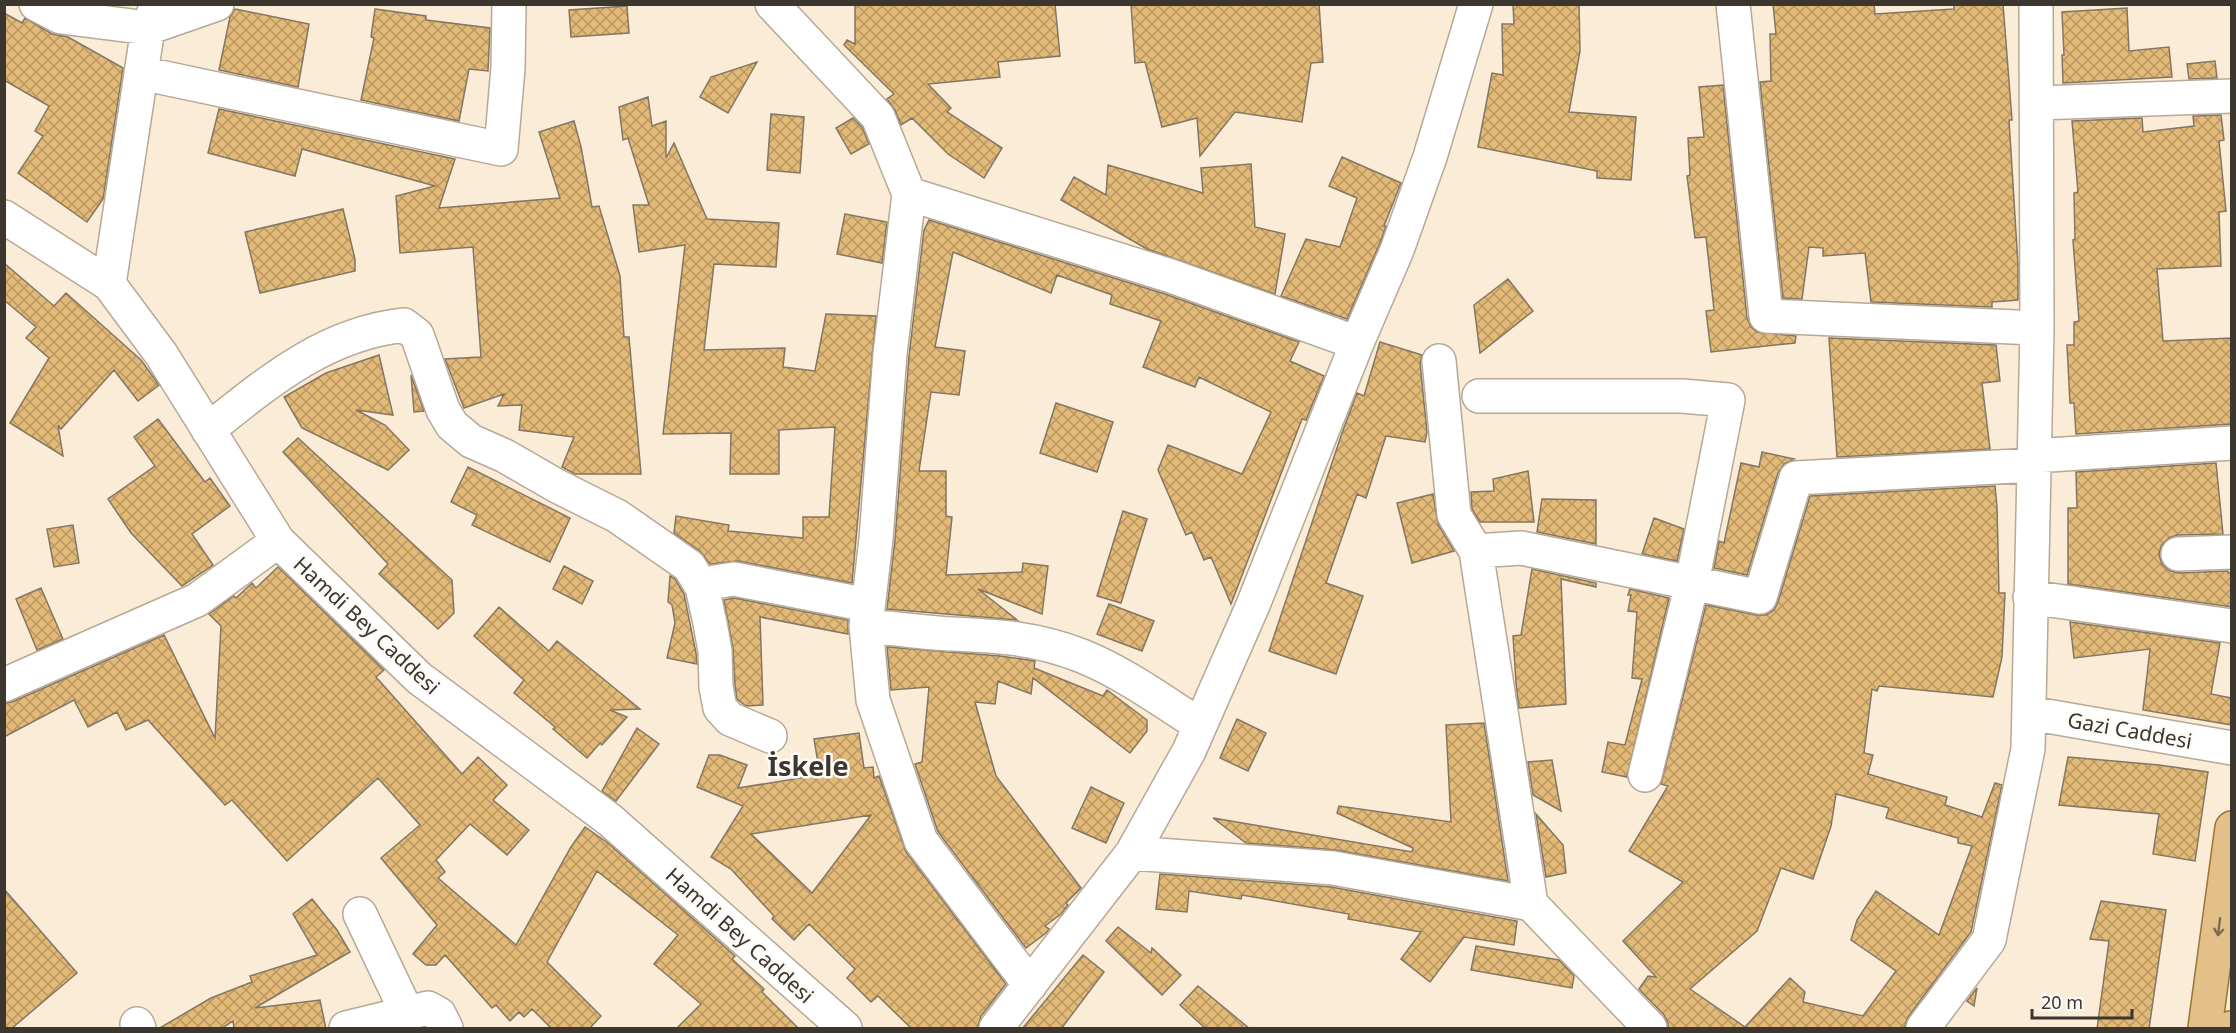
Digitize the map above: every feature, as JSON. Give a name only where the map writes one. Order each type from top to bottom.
[{"type":"main road","points":[[2205,1029],[2232,828]]},
{"type":"street","points":[[36,4],[61,17],[152,16],[217,4]]},
{"type":"street","points":[[141,73],[501,149],[508,69],[509,4]]},
{"type":"street","points":[[772,4],[878,117],[909,194],[890,354],[876,539],[867,615],[873,700],[921,841],[1030,985]]},
{"type":"street","points":[[996,1029],[1132,853],[1188,751],[1254,605],[1357,343],[1397,250],[1427,168],[1476,4]]},
{"type":"street","points":[[1732,4],[1766,316],[2037,328]]},
{"type":"street","points":[[1923,1029],[1989,940],[2028,749],[2037,328],[2036,4]]},
{"type":"street","points":[[109,284],[141,73],[152,16]]},
{"type":"street","points":[[2038,103],[2232,96]]},
{"type":"street","points":[[909,194],[1171,276],[1357,343]]},
{"type":"street","name":"Hamdi Bey Caddesi","points":[[4,217],[109,284],[161,354],[278,541],[419,678],[610,820],[844,1029]]},
{"type":"street","points":[[208,429],[282,372],[334,343],[379,328],[404,325],[417,335],[443,410],[452,425],[471,441],[505,456],[557,486],[617,516],[689,566],[702,587],[715,651],[716,687],[720,708],[730,719],[770,736]]},
{"type":"street","points":[[1439,361],[1454,515],[1476,551],[1531,904],[1650,1029]]},
{"type":"street","points":[[1479,396],[1682,396],[1728,400],[1692,583],[1645,775]]},
{"type":"street","points":[[1476,551],[1521,548],[1760,597],[1796,478],[2232,443]]},
{"type":"street","points":[[4,685],[197,600],[278,541]]},
{"type":"street","points":[[2178,554],[2232,552]]},
{"type":"street","points":[[702,587],[734,579],[867,615],[952,634],[1016,637],[1048,644],[1114,671],[1200,725]]},
{"type":"street","points":[[2030,597],[2232,626]]},
{"type":"street","name":"Gazi Caddesi","points":[[2029,713],[2232,748]]},
{"type":"street","points":[[1132,853],[1333,868],[1531,904]]},
{"type":"street","points":[[360,914],[407,1012]]},
{"type":"street","points":[[346,1029],[422,1009],[433,1010],[439,1014],[446,1029]]},
{"type":"building","points":[[855,4],[1055,4],[1060,56],[998,62],[1000,77],[928,84],[951,108],[947,112],[1002,148],[984,178],[948,154],[912,118],[901,125],[895,110],[887,99],[894,94],[844,45],[847,40],[855,44]]},
{"type":"building","points":[[1131,4],[1319,4],[1323,62],[1311,63],[1302,122],[1235,112],[1200,156],[1197,118],[1162,127],[1145,62],[1135,63]]},
{"type":"building","points":[[1513,4],[1579,4],[1580,51],[1569,112],[1636,117],[1631,180],[1597,178],[1597,171],[1478,147],[1492,73],[1503,75],[1502,24],[1514,24]]},
{"type":"building","points":[[1773,4],[1874,4],[1875,14],[1954,9],[1954,4],[2003,4],[2012,120],[2009,120],[2018,300],[1992,302],[1992,307],[1871,302],[1865,253],[1823,256],[1823,248],[1809,247],[1802,299],[1783,298],[1760,82],[1771,81],[1770,34],[1776,34]]},
{"type":"building","points":[[627,6],[629,33],[571,37],[569,10]]},
{"type":"building","points":[[2127,8],[2129,51],[2169,47],[2172,77],[2063,83],[2062,12]]},
{"type":"building","points":[[235,9],[309,24],[298,87],[219,70],[230,17]]},
{"type":"building","points":[[375,9],[426,16],[426,20],[490,28],[488,71],[469,69],[459,121],[361,100],[374,38],[371,37]]},
{"type":"building","points":[[4,13],[22,23],[25,18],[52,34],[68,37],[123,68],[103,199],[87,222],[18,173],[43,136],[35,131],[49,106],[4,80]]},
{"type":"building","points":[[2215,61],[2217,78],[2189,79],[2187,64]]},
{"type":"building","points":[[757,62],[728,113],[700,97],[711,77]]},
{"type":"building","points":[[1723,85],[1747,318],[1751,327],[1757,332],[1796,336],[1795,343],[1711,352],[1706,311],[1714,310],[1706,237],[1695,238],[1687,176],[1690,175],[1688,138],[1704,137],[1699,87]]},
{"type":"building","points":[[648,97],[652,126],[666,121],[666,158],[674,143],[707,219],[779,223],[776,267],[714,264],[704,350],[785,348],[783,367],[815,371],[826,314],[876,316],[852,583],[738,561],[710,564],[700,551],[674,533],[676,516],[729,525],[728,531],[803,538],[803,517],[829,517],[835,427],[779,430],[779,474],[730,474],[731,433],[663,434],[685,245],[639,252],[633,205],[649,205],[628,138],[623,140],[619,107]]},
{"type":"building","points":[[219,109],[455,159],[439,208],[560,198],[539,132],[574,121],[592,207],[599,206],[620,276],[624,337],[629,337],[641,474],[575,474],[562,467],[574,437],[519,430],[522,405],[498,406],[504,394],[464,408],[445,359],[481,357],[473,247],[400,253],[396,196],[435,186],[302,149],[295,176],[208,153]]},
{"type":"building","points":[[771,114],[804,117],[800,173],[767,170]]},
{"type":"building","points":[[2221,115],[2224,140],[2219,141],[2226,211],[2219,212],[2221,266],[2157,269],[2163,341],[2232,338],[2232,424],[2076,434],[2074,403],[2070,403],[2067,345],[2074,345],[2074,322],[2079,321],[2073,240],[2075,239],[2074,193],[2078,192],[2072,121],[2142,118],[2143,132],[2194,126],[2193,116]]},
{"type":"building","points":[[853,118],[862,127],[869,144],[851,154],[836,128]]},
{"type":"building","points":[[1342,157],[1401,183],[1384,226],[1386,226],[1380,243],[1347,319],[1281,296],[1306,239],[1340,247],[1357,198],[1329,186]]},
{"type":"building","points":[[1251,164],[1255,227],[1285,234],[1275,294],[1147,249],[1061,200],[1074,177],[1106,195],[1108,165],[1203,193],[1201,168]]},
{"type":"building","points":[[343,209],[355,259],[355,271],[260,293],[245,232]]},
{"type":"building","points":[[845,214],[887,222],[882,263],[837,254]]},
{"type":"building","points":[[929,220],[1165,294],[1299,342],[1290,361],[1324,376],[1306,420],[1302,419],[1231,604],[1211,557],[1204,560],[1192,532],[1186,535],[1158,470],[1168,445],[1242,474],[1271,412],[1199,377],[1195,387],[1143,367],[1161,321],[1110,304],[1112,295],[1057,275],[1051,293],[953,252],[935,347],[965,351],[959,395],[931,392],[919,471],[946,471],[946,516],[952,517],[946,575],[1022,572],[1023,563],[1048,566],[1042,614],[978,589],[1017,620],[887,609],[895,540],[909,356],[924,230]]},
{"type":"building","points":[[4,263],[54,306],[66,293],[141,360],[159,385],[138,401],[114,370],[61,429],[58,425],[63,456],[10,423],[49,358],[26,338],[36,327],[4,300]]},
{"type":"building","points":[[1508,279],[1533,311],[1480,353],[1474,305]]},
{"type":"building","points":[[1829,338],[1996,345],[2000,381],[1982,383],[1990,449],[1837,457]]},
{"type":"building","points":[[1380,342],[1422,355],[1420,363],[1427,432],[1425,442],[1386,436],[1366,498],[1357,494],[1326,583],[1363,596],[1336,674],[1269,651],[1342,433],[1357,393],[1364,396]]},
{"type":"building","points":[[379,355],[393,415],[356,410],[385,425],[409,450],[388,470],[302,428],[284,397],[326,373]]},
{"type":"building","points":[[411,375],[424,411],[414,412]]},
{"type":"building","points":[[1056,403],[1113,422],[1097,472],[1040,453]]},
{"type":"building","points":[[158,419],[205,482],[210,478],[230,506],[192,534],[213,565],[182,586],[131,533],[108,499],[155,466],[134,437]]},
{"type":"building","points":[[298,438],[452,580],[454,613],[438,629],[379,574],[388,564],[283,452]]},
{"type":"building","points":[[1762,452],[1794,459],[1784,464],[1778,473],[1747,575],[1714,568],[1719,541],[1724,543],[1741,463],[1759,467]]},
{"type":"building","points":[[2216,463],[2223,534],[2177,535],[2169,538],[2161,546],[2159,555],[2162,564],[2170,571],[2179,573],[2228,571],[2232,573],[2232,607],[2068,584],[2068,508],[2077,508],[2076,472]]},
{"type":"building","points":[[468,467],[570,518],[550,562],[472,525],[477,515],[451,502]]},
{"type":"building","points":[[1528,471],[1534,522],[1480,522],[1472,509],[1471,492],[1494,491],[1493,479]]},
{"type":"building","points":[[1995,486],[1999,593],[2005,593],[2002,657],[1993,697],[1879,686],[1877,691],[1872,689],[1864,753],[1873,755],[1868,774],[1947,797],[1945,805],[1982,817],[1995,783],[2002,785],[1971,932],[1908,1017],[1904,1029],[1668,1029],[1664,1015],[1639,989],[1648,976],[1656,977],[1623,941],[1683,882],[1629,851],[1668,786],[1661,784],[1706,605],[1756,615],[1766,615],[1774,610],[1810,496]],"holes":[[[1836,794],[1889,808],[1886,818],[1958,838],[1958,843],[1972,846],[1939,935],[1876,891],[1857,920],[1851,940],[1896,971],[1863,1016],[1803,1002],[1805,992],[1790,978],[1745,1027],[1690,989],[1757,931],[1781,868],[1813,879],[1831,826]]]},
{"type":"building","points":[[1433,494],[1438,524],[1454,551],[1412,563],[1397,503]]},
{"type":"building","points":[[1542,499],[1596,500],[1596,544],[1537,532]]},
{"type":"building","points":[[1123,511],[1147,519],[1121,603],[1097,596]]},
{"type":"building","points":[[1654,518],[1684,529],[1677,561],[1642,554]]},
{"type":"building","points":[[73,525],[79,563],[54,567],[47,529]]},
{"type":"building","points":[[564,566],[593,581],[582,604],[553,589]]},
{"type":"building","points":[[278,567],[384,670],[376,677],[462,774],[478,757],[507,785],[493,800],[529,830],[507,855],[470,824],[436,860],[445,872],[438,878],[516,945],[571,847],[585,827],[608,843],[735,956],[732,959],[764,989],[762,992],[799,1029],[676,1029],[701,1004],[654,964],[678,935],[597,871],[547,962],[601,1016],[589,1029],[552,1029],[532,1009],[524,1017],[519,1012],[510,1021],[496,1005],[492,1008],[445,955],[436,965],[426,965],[413,954],[437,925],[381,858],[420,825],[378,778],[287,861],[232,800],[225,805],[148,720],[126,730],[117,712],[88,727],[74,700],[4,737],[4,703],[12,702],[164,635],[215,738],[221,626],[209,614],[234,596],[236,598],[252,583],[256,588]]},
{"type":"building","points":[[1532,569],[1596,583],[1596,587],[1561,579],[1566,704],[1519,708],[1513,636],[1521,635]]},
{"type":"building","points":[[670,576],[675,579],[684,594],[697,664],[667,658],[675,623],[672,605],[668,602]]},
{"type":"building","points":[[41,588],[63,639],[37,650],[16,599]]},
{"type":"building","points":[[1630,589],[1669,598],[1627,777],[1602,772],[1608,742],[1625,745],[1642,679],[1632,678],[1637,612],[1628,611]]},
{"type":"building","points":[[734,598],[848,620],[848,634],[760,617],[763,705],[746,706],[737,699],[733,648],[724,600]]},
{"type":"building","points":[[1109,604],[1154,621],[1142,651],[1097,634]]},
{"type":"building","points":[[499,607],[549,651],[557,641],[640,709],[610,710],[627,717],[587,758],[553,729],[555,727],[514,693],[524,680],[474,636]]},
{"type":"building","points":[[2070,622],[2220,643],[2211,694],[2232,698],[2232,725],[2143,710],[2150,649],[2074,658]]},
{"type":"building","points":[[887,647],[1035,661],[1034,668],[1103,696],[1107,690],[1147,720],[1147,731],[1130,753],[1033,678],[1031,694],[998,681],[995,704],[975,702],[996,776],[1081,888],[1066,903],[1068,905],[1061,914],[1045,926],[1049,929],[1046,933],[1026,948],[938,832],[915,764],[922,762],[929,687],[891,690]]},
{"type":"building","points":[[1237,719],[1266,733],[1248,771],[1220,758]]},
{"type":"building","points":[[1484,723],[1508,881],[1336,850],[1246,843],[1213,818],[1412,852],[1413,848],[1337,813],[1339,806],[1451,822],[1446,725]]},
{"type":"building","points":[[637,728],[659,744],[616,801],[602,791]]},
{"type":"building","points":[[859,733],[864,768],[873,767],[874,778],[879,776],[906,852],[1006,984],[981,1016],[977,1029],[912,1029],[878,996],[871,1002],[847,978],[855,969],[809,924],[794,940],[772,919],[774,916],[731,869],[711,857],[743,806],[697,787],[709,755],[720,755],[747,765],[738,788],[820,775],[814,739]],"holes":[[[871,815],[812,893],[751,834]]]},
{"type":"building","points":[[2068,757],[2208,772],[2195,861],[2153,854],[2159,814],[2059,805]]},
{"type":"building","points":[[1552,760],[1561,811],[1533,795],[1528,762]]},
{"type":"building","points":[[1091,787],[1124,803],[1106,843],[1072,828]]},
{"type":"building","points":[[1536,814],[1563,845],[1566,873],[1546,877]]},
{"type":"building","points":[[1160,874],[1331,887],[1517,921],[1514,945],[1464,937],[1430,982],[1401,959],[1421,932],[1348,919],[1349,914],[1242,895],[1241,899],[1189,891],[1187,912],[1156,909]]},
{"type":"building","points":[[4,889],[77,973],[11,1029],[4,1029]]},
{"type":"building","points":[[312,899],[337,930],[350,952],[255,1008],[320,1000],[326,1029],[234,1029],[233,1021],[221,1029],[158,1029],[211,998],[252,982],[250,976],[317,955],[293,914]]},
{"type":"building","points":[[2101,901],[2166,910],[2149,1029],[2097,1029],[2109,941],[2090,939]]},
{"type":"building","points":[[1118,927],[1151,953],[1152,948],[1181,975],[1162,995],[1106,941]]},
{"type":"building","points":[[1476,946],[1559,960],[1574,976],[1572,988],[1471,970]]},
{"type":"building","points":[[1083,955],[1104,972],[1061,1029],[1022,1029]]},
{"type":"building","points":[[1198,986],[1250,1029],[1206,1029],[1180,1005]]},
{"type":"building","points":[[1977,988],[1974,1006],[1967,1001]]},
{"type":"district","name":"İskele","points":[[808,765]]}]
